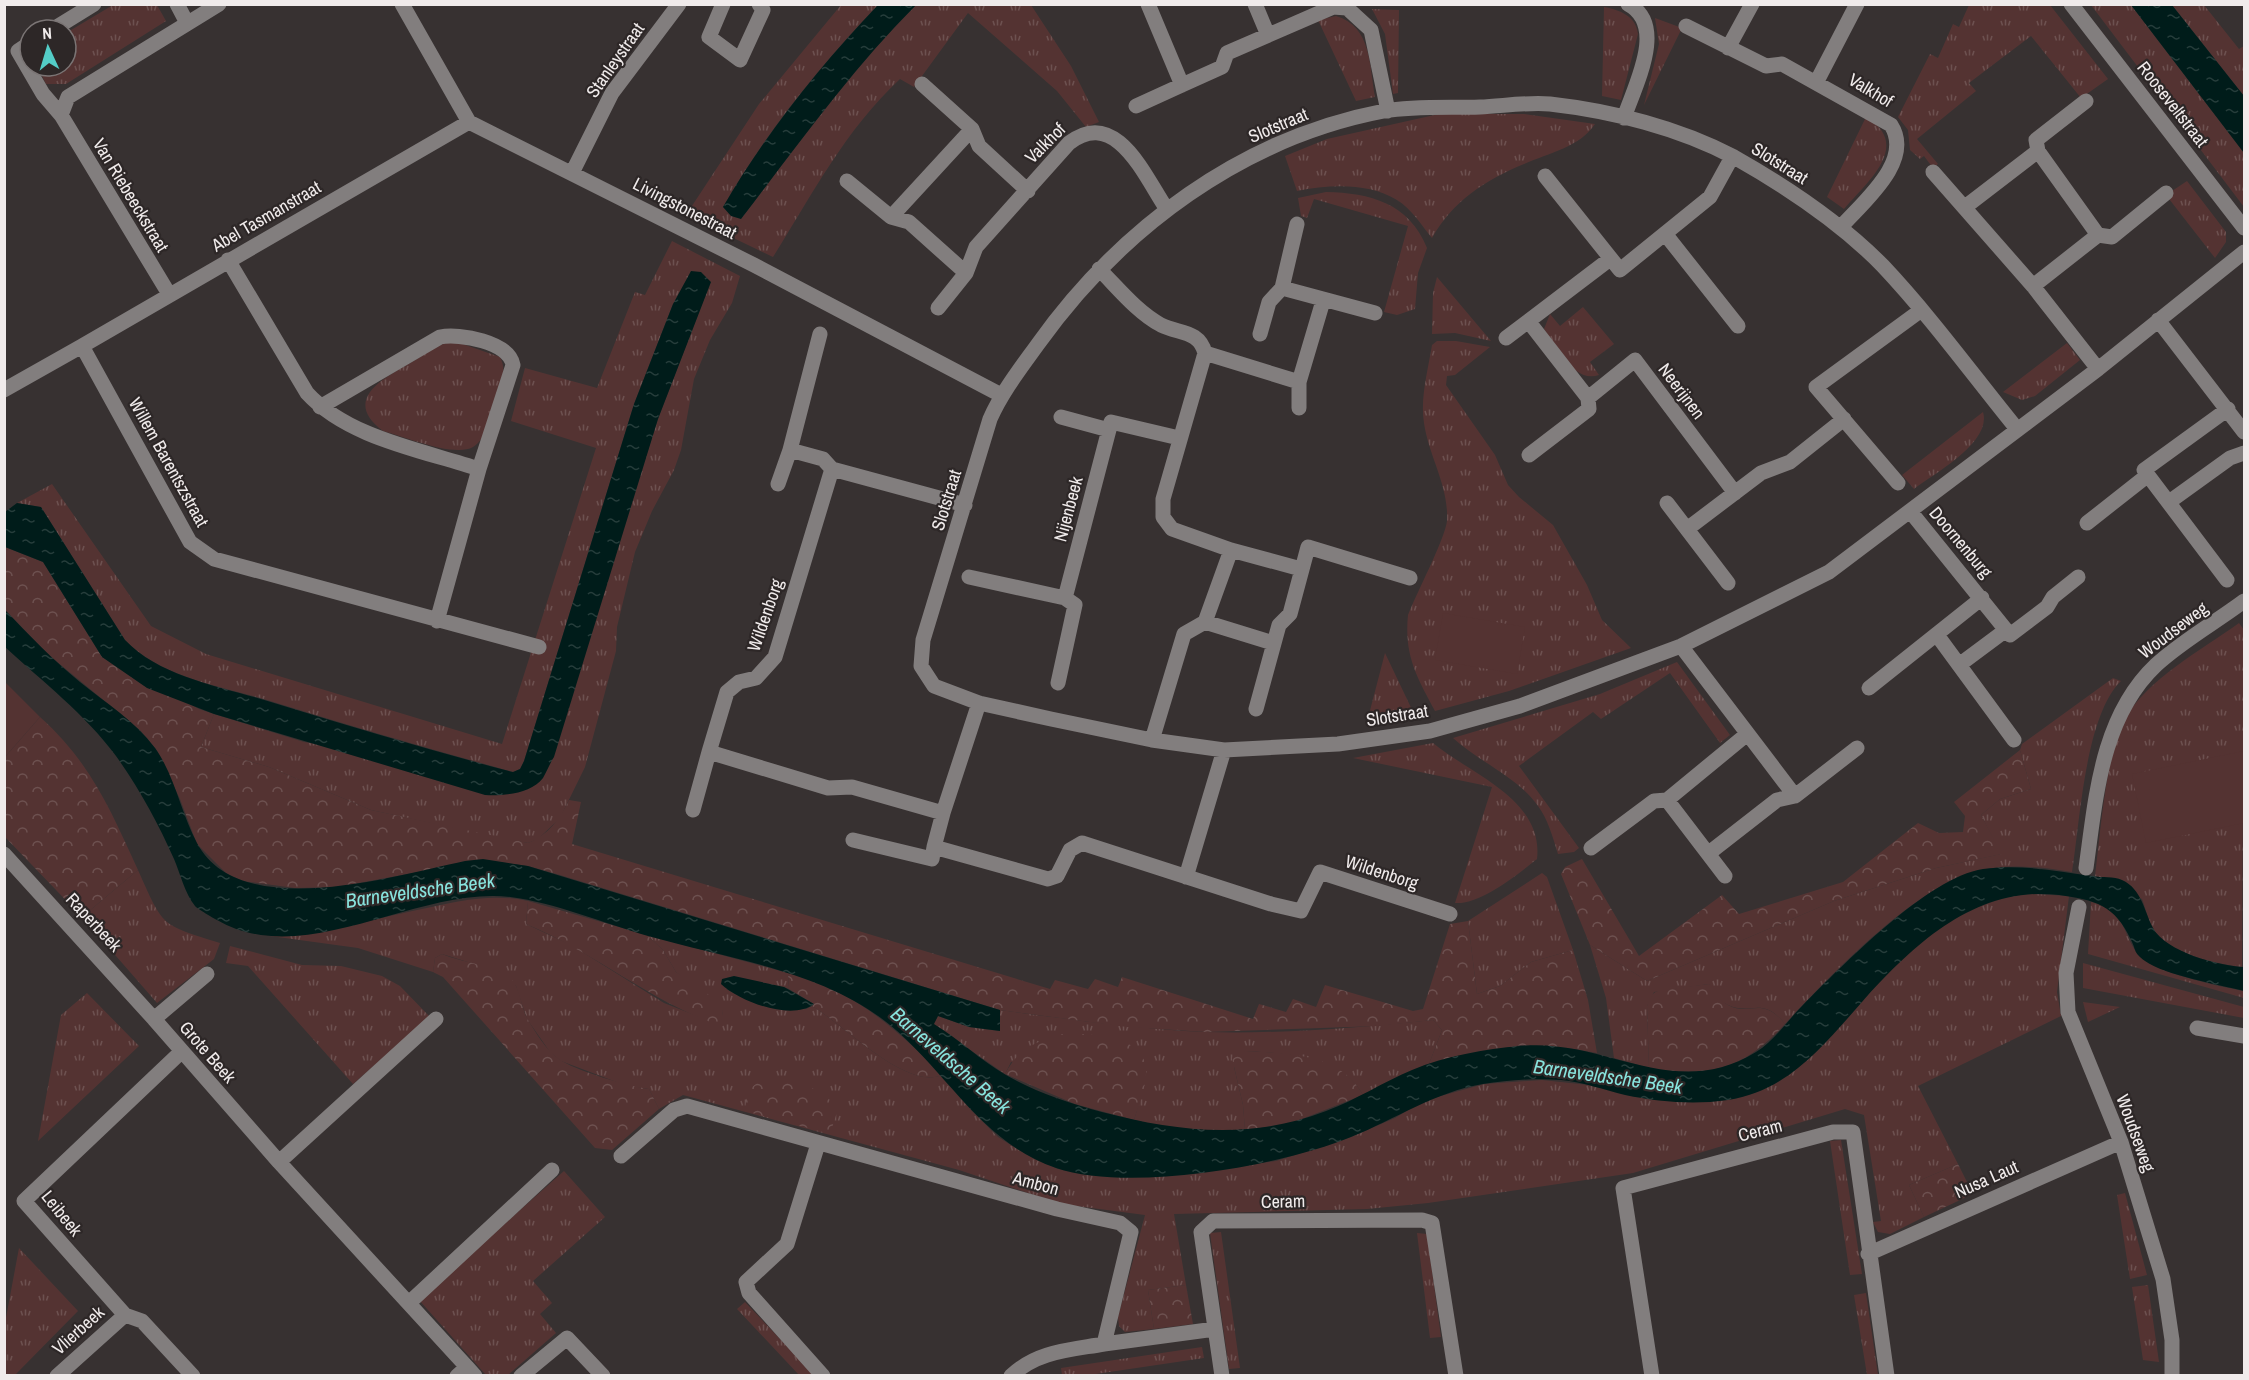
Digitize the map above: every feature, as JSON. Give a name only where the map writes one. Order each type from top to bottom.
[{"type":"street","points":[[71,18],[94,4]]},
{"type":"street","points":[[177,4],[187,23]]},
{"type":"street","points":[[61,115],[68,98],[219,4]]},
{"type":"street","points":[[402,4],[469,122]]},
{"type":"street","name":"Stanleystraat","points":[[572,173],[612,93],[679,4]]},
{"type":"street","points":[[723,4],[710,37],[740,60],[763,10],[759,4]]},
{"type":"street","points":[[1148,4],[1182,85]]},
{"type":"street","points":[[1255,4],[1268,35]]},
{"type":"street","points":[[1624,118],[1648,42],[1644,18],[1637,9],[1628,4]]},
{"type":"street","points":[[1728,48],[1752,4]]},
{"type":"street","name":"Rooseveltstraat","points":[[2071,4],[2244,228]]},
{"type":"street","name":"Valkhof","points":[[1817,81],[1856,5]]},
{"type":"street","points":[[1136,106],[1222,67],[1227,53],[1332,7],[1347,8],[1371,30],[1388,111]]},
{"type":"street","name":"Valkhof","points":[[1686,26],[1766,66],[1782,64],[1817,81],[1882,117],[1898,135],[1892,168],[1841,227]]},
{"type":"street","name":"Van Riebeeckstraat","points":[[34,78],[43,94],[61,115],[169,294]]},
{"type":"street","name":"Valkhof","points":[[922,84],[972,129],[979,146],[1028,190]]},
{"type":"street","points":[[2086,101],[2036,140],[2038,151],[2098,235]]},
{"type":"street","name":"Slotstraat","points":[[2017,429],[1883,266],[1841,227],[1793,193],[1732,157],[1688,136],[1624,118],[1548,104],[1388,111],[1337,122],[1272,145],[1166,208],[1099,269],[1061,311],[1001,396],[990,420],[923,640],[921,666],[934,686],[979,703],[1152,740],[1224,750],[1338,744],[1430,731],[1520,706],[1680,646],[1828,572],[2098,369],[2244,252]]},
{"type":"street","name":"Livingstonestraat","points":[[469,122],[572,173],[1001,396]]},
{"type":"street","name":"Abel Tasmanstraat","points":[[82,346],[469,122]]},
{"type":"street","points":[[891,217],[972,129]]},
{"type":"street","name":"Valkhof","points":[[938,308],[966,273],[976,247],[1069,143],[1081,134],[1099,132],[1112,135],[1125,147],[1166,208]]},
{"type":"street","points":[[1965,207],[2038,151]]},
{"type":"street","points":[[1545,176],[1620,270],[1710,197],[1732,157]]},
{"type":"street","points":[[1933,172],[2033,286],[2098,369]]},
{"type":"street","points":[[847,181],[891,217],[909,222],[966,273]]},
{"type":"street","points":[[2033,286],[2098,235],[2112,237],[2166,192]]},
{"type":"street","points":[[1260,334],[1269,302],[1282,288],[1298,224]]},
{"type":"street","points":[[1666,235],[1738,326]]},
{"type":"street","points":[[1506,338],[1610,259]]},
{"type":"street","points":[[228,260],[307,393],[320,407],[349,427],[479,469]]},
{"type":"street","points":[[1099,269],[1144,314],[1163,326],[1194,335],[1202,343],[1205,353],[1163,499],[1163,517],[1172,529],[1231,550],[1301,569]]},
{"type":"street","points":[[1282,288],[1323,301],[1375,313]]},
{"type":"street","points":[[1299,408],[1299,382],[1323,301]]},
{"type":"street","points":[[1898,483],[1816,387],[1920,311]]},
{"type":"street","points":[[2158,320],[2244,432]]},
{"type":"street","points":[[1529,322],[1588,398]]},
{"type":"street","points":[[320,407],[440,337],[455,334],[502,348],[511,356],[513,365],[479,469],[437,621]]},
{"type":"street","points":[[778,484],[790,450],[820,334]]},
{"type":"street","points":[[4,390],[82,346]]},
{"type":"street","name":"Willem Barentszstraat","points":[[82,346],[190,542],[214,559],[540,647]]},
{"type":"street","points":[[1205,353],[1299,382]]},
{"type":"street","name":"Neerijnen","points":[[1529,456],[1589,409],[1588,398],[1635,360],[1735,493]]},
{"type":"street","points":[[2227,580],[2144,470],[2228,409]]},
{"type":"street","points":[[1061,417],[1109,430],[1111,422],[1179,438]]},
{"type":"street","points":[[1687,529],[1761,473],[1790,462],[1844,419]]},
{"type":"street","name":"Nijenbeek","points":[[1065,598],[1109,430]]},
{"type":"street","points":[[790,450],[823,459],[832,469],[965,505]]},
{"type":"street","points":[[2169,502],[2230,458],[2244,453]]},
{"type":"street","name":"Wildenborg","points":[[693,810],[727,692],[739,682],[756,678],[775,657],[832,469]]},
{"type":"street","points":[[2086,523],[2148,475]]},
{"type":"street","points":[[1666,503],[1728,583]]},
{"type":"street","name":"Doornenburg","points":[[1910,511],[2006,630]]},
{"type":"street","points":[[1256,710],[1273,643],[1279,625],[1290,614],[1308,547],[1410,578]]},
{"type":"street","points":[[1152,740],[1184,634],[1204,622],[1231,550]]},
{"type":"street","points":[[969,577],[1065,598],[1075,605],[1058,683]]},
{"type":"street","points":[[1959,665],[2006,630],[2010,635],[2047,607],[2053,597],[2078,577]]},
{"type":"street","name":"Doornenburg","points":[[1869,688],[1982,598]]},
{"type":"street","name":"Woudseweg","points":[[2086,868],[2101,771],[2116,717],[2141,681],[2157,663],[2244,601]]},
{"type":"street","points":[[1204,622],[1273,643]]},
{"type":"street","points":[[1937,635],[2014,740]]},
{"type":"street","points":[[1680,646],[1795,796]]},
{"type":"street","points":[[852,840],[932,859],[943,813],[979,703]]},
{"type":"street","points":[[1591,848],[1654,801],[1667,800],[1746,735]]},
{"type":"street","points":[[1708,853],[1777,800],[1795,796],[1857,748]]},
{"type":"street","points":[[1186,877],[1224,750]]},
{"type":"street","points":[[709,752],[828,788],[852,787],[943,813]]},
{"type":"street","points":[[1667,800],[1725,876]]},
{"type":"street","name":"Wildenborg","points":[[934,847],[1048,879],[1057,876],[1070,850],[1082,843],[1271,904],[1301,911],[1320,872],[1449,914]]},
{"type":"street","name":"Raperbeek","points":[[4,854],[154,1019]]},
{"type":"street","name":"Woudseweg","points":[[2079,907],[2066,973],[2068,1012],[2121,1142],[2163,1280],[2172,1340],[2172,1376]]},
{"type":"street","name":"Grote Beek","points":[[207,974],[154,1019],[279,1162],[410,1302],[466,1373]]},
{"type":"street","points":[[279,1162],[436,1019]]},
{"type":"street","points":[[2198,1028],[2244,1036]]},
{"type":"street","name":"Leibeek","points":[[181,1052],[24,1201],[125,1315],[142,1321],[193,1376]]},
{"type":"street","name":"Ambon","points":[[621,1156],[674,1110],[687,1106],[1057,1209],[1120,1223],[1131,1232],[1104,1344]]},
{"type":"street","name":"Ceram","points":[[1652,1376],[1623,1188],[1833,1132],[1853,1132],[1868,1254],[1887,1376]]},
{"type":"street","name":"Nusa Laut","points":[[1868,1254],[2121,1142]]},
{"type":"street","points":[[818,1144],[787,1244],[746,1282],[749,1293],[823,1376]]},
{"type":"street","points":[[410,1302],[552,1170]]},
{"type":"street","name":"Ceram","points":[[1222,1376],[1201,1232],[1213,1221],[1422,1220],[1432,1224],[1456,1376]]},
{"type":"street","name":"Vlierbeek","points":[[57,1376],[125,1315]]},
{"type":"street","points":[[1011,1376],[1020,1367],[1046,1353],[1215,1329]]},
{"type":"street","points":[[521,1376],[567,1338],[603,1376]]},
{"type":"green space","points":[[113,5],[157,5],[166,21],[78,76],[78,26]]},
{"type":"green space","points":[[841,5],[878,5],[835,52],[775,126],[740,179],[723,207],[741,219],[847,82],[916,5],[1031,5],[1071,66],[1099,122],[1086,127],[1057,91],[968,13],[914,87],[900,79],[862,120],[830,164],[773,257],[686,215],[759,104]]},
{"type":"green space","points":[[1969,5],[2050,5],[2108,79],[2081,98],[2031,36],[1969,83],[1976,91],[1917,139],[1938,164],[1933,168],[1924,156],[1920,159],[1910,150],[1908,130],[1898,117],[1930,54],[1938,58],[1953,24],[1959,27]]},
{"type":"green space","points":[[2091,5],[2131,5],[2244,153],[2244,207]]},
{"type":"green space","points":[[2172,5],[2204,5],[2239,49],[2244,46],[2244,96]]},
{"type":"green space","points":[[1604,7],[1631,18],[1637,28],[1638,34],[1621,100],[1602,96]]},
{"type":"green space","points":[[1372,9],[1399,10],[1398,93],[1393,94],[1385,34]]},
{"type":"green space","points":[[1336,16],[1348,21],[1363,38],[1370,60],[1375,97],[1356,101],[1318,20]]},
{"type":"green space","points":[[1655,18],[1682,28],[1644,105],[1659,44]]},
{"type":"green space","points":[[43,78],[76,78],[66,84],[46,84]]},
{"type":"green space","points":[[1439,114],[1524,114],[1595,124],[1589,132],[1573,144],[1510,170],[1483,185],[1449,213],[1432,238],[1407,208],[1385,194],[1348,186],[1297,191],[1285,156],[1327,139]]},
{"type":"green space","points":[[1866,117],[1879,128],[1886,139],[1886,151],[1873,175],[1844,209],[1827,197]]},
{"type":"green space","points":[[2187,181],[2226,232],[2226,242],[2215,258],[2166,195]]},
{"type":"green space","points":[[1326,192],[1373,198],[1399,211],[1410,220],[1427,248],[1418,273],[1415,309],[1397,315],[1384,312],[1408,226],[1314,199],[1307,218],[1301,216],[1298,198]]},
{"type":"green space","points":[[672,241],[740,276],[732,303],[710,340],[694,379],[681,450],[674,470],[652,511],[635,552],[617,627],[616,651],[585,767],[560,818],[538,839],[528,843],[371,810],[269,767],[201,747],[214,714],[304,742],[542,779],[658,419],[710,283],[673,304],[634,404],[524,761],[520,769],[513,772],[211,685],[155,663],[125,640],[41,507],[17,503],[52,484],[151,626],[206,654],[502,744],[596,448],[511,421],[525,368],[597,388],[635,292],[645,295]]},
{"type":"green space","points":[[1437,277],[1491,341],[1455,333],[1432,334],[1433,293]]},
{"type":"green space","points":[[1583,307],[1614,344],[1590,362],[1599,375],[1590,376],[1574,369],[1544,329],[1550,314],[1560,326]]},
{"type":"green space","points":[[454,341],[500,357],[502,363],[501,385],[482,439],[473,447],[454,450],[428,445],[383,431],[371,419],[366,409],[366,399],[372,390],[390,375],[432,349]]},
{"type":"green space","points":[[1437,341],[1456,341],[1490,347],[1455,375],[1447,376],[1446,385],[1495,455],[1508,485],[1553,525],[1587,585],[1602,620],[1631,648],[1509,691],[1435,711],[1413,666],[1407,630],[1408,615],[1436,553],[1447,521],[1445,496],[1427,436],[1423,413],[1425,384],[1432,345]]},
{"type":"green space","points":[[2067,343],[2080,360],[2035,396],[2022,400],[2003,392]]},
{"type":"green space","points":[[1983,412],[1983,423],[1979,434],[1971,445],[1960,456],[1914,489],[1902,475]]},
{"type":"green space","points":[[5,547],[43,562],[102,657],[199,709],[214,714],[201,747],[269,767],[371,810],[528,843],[542,836],[553,826],[569,800],[581,802],[572,844],[1050,989],[1055,980],[1088,989],[1095,979],[1118,987],[1122,977],[1253,1019],[1259,1004],[1286,1012],[1293,999],[1316,1007],[1325,985],[1413,1011],[1423,1009],[1450,924],[1468,921],[1477,994],[1500,986],[1531,962],[1573,950],[1588,1000],[1597,1053],[1568,1048],[1521,1045],[1429,1064],[1442,1030],[1433,1020],[1378,1026],[1206,1032],[1127,1027],[1000,1010],[560,875],[528,866],[483,860],[337,887],[295,888],[242,881],[226,873],[197,844],[180,799],[156,749],[141,731],[50,656],[5,610]]},
{"type":"green space","points":[[1443,613],[1525,627],[1517,674],[1435,660]]},
{"type":"green space","points":[[2239,623],[2244,630],[2242,967],[2207,960],[2170,945],[2154,930],[2142,899],[2095,877],[2108,774],[2124,720],[2146,692],[2176,666]]},
{"type":"green space","points":[[1385,653],[1415,716],[1367,722]]},
{"type":"green space","points":[[1677,662],[1730,735],[1720,743],[1670,673],[1601,719],[1593,712],[1519,766],[1579,848],[1574,852],[1558,854],[1545,817],[1530,796],[1453,738],[1600,694]]},
{"type":"green space","points":[[2113,678],[2121,681],[2109,697],[2099,719],[2092,744],[2072,872],[2012,866],[1977,871],[1952,880],[1900,914],[1874,936],[1848,959],[1785,1024],[1770,1010],[1743,1009],[1728,1005],[1719,999],[1709,984],[1654,992],[1647,1006],[1649,1068],[1614,1058],[1606,998],[1590,945],[1647,981],[1834,901],[1936,868],[2001,854],[1981,815],[2000,799],[2031,789],[2020,750],[2022,744]]},
{"type":"green space","points":[[5,682],[40,717],[5,757]]},
{"type":"green space","points":[[40,717],[73,752],[98,788],[138,870],[82,917],[5,837],[5,757]]},
{"type":"green space","points":[[1433,743],[1502,790],[1529,820],[1536,838],[1537,859],[1487,894],[1465,902],[1455,903],[1492,787],[1353,758]]},
{"type":"green space","points":[[2020,750],[2031,789],[2000,799],[1981,815],[2002,854],[1936,868],[1834,901],[1647,981],[1590,945],[1561,874],[1565,867],[1582,859],[1639,956],[1722,895],[1739,914],[1843,882],[1918,823],[1939,833],[1963,832],[1965,816],[1954,802]]},
{"type":"green space","points":[[2244,751],[2244,823],[2146,843],[2132,774]]},
{"type":"green space","points":[[138,870],[153,903],[166,921],[186,932],[220,943],[214,959],[157,1003],[82,917]]},
{"type":"green space","points":[[1542,873],[1547,877],[1573,950],[1531,962],[1500,986],[1477,994],[1468,921]]},
{"type":"green space","points":[[2032,894],[2069,896],[2057,992],[2061,1016],[1918,1086],[1958,1164],[1909,1185],[1924,1217],[1890,1234],[1878,1232],[1873,1222],[1881,1221],[1864,1115],[1845,1109],[1633,1173],[1428,1203],[1367,1209],[1174,1214],[1186,1285],[1148,1290],[1154,1329],[1125,1332],[1119,1326],[1118,1317],[1145,1215],[1061,1204],[959,1170],[683,1095],[659,1109],[649,1089],[627,1086],[561,1061],[550,1052],[527,1019],[516,986],[500,972],[442,954],[435,958],[433,972],[358,948],[263,935],[323,930],[475,899],[501,898],[528,901],[526,924],[571,945],[664,1003],[720,1025],[723,1011],[676,972],[663,950],[647,935],[788,973],[789,989],[784,987],[726,989],[760,1005],[806,1009],[812,1006],[893,1065],[927,1077],[942,1075],[971,1110],[998,1137],[1019,1150],[1058,1169],[1115,1177],[1190,1173],[1276,1161],[1351,1137],[1395,1118],[1423,1101],[1484,1084],[1542,1080],[1589,1085],[1788,1076],[1837,1029],[1884,977],[1935,931],[1964,912],[1996,899]]},
{"type":"green space","points":[[528,901],[647,935],[663,950],[676,972],[719,1002],[723,1011],[721,1026],[695,1016],[646,991],[575,948],[526,924]]},
{"type":"green space","points":[[2091,902],[2113,912],[2132,946],[2146,961],[2179,975],[2244,991],[2244,998],[2088,954]]},
{"type":"green space","points":[[230,946],[302,965],[341,966],[382,976],[400,986],[430,1017],[353,1084],[248,966],[226,963]]},
{"type":"green space","points":[[442,954],[495,970],[510,978],[514,982],[528,1020],[554,1055],[589,1073],[649,1089],[659,1109],[612,1150],[595,1148],[443,977],[433,972],[435,958]]},
{"type":"green space","points":[[2083,963],[2244,1007],[2244,1018],[2083,988]]},
{"type":"green space","points":[[788,973],[833,989],[853,1000],[908,1042],[942,1075],[927,1077],[893,1065],[812,1006],[814,1004],[789,989]]},
{"type":"green space","points":[[1709,984],[1728,1005],[1743,1009],[1769,1010],[1785,1024],[1770,1040],[1754,1052],[1724,1067],[1690,1072],[1649,1068],[1647,1006],[1652,995],[1661,990]]},
{"type":"green space","points":[[87,993],[139,1046],[38,1141],[61,1015]]},
{"type":"green space","points":[[2083,1002],[2120,1007],[2088,1022]]},
{"type":"green space","points":[[1000,1010],[1179,1031],[1319,1030],[1433,1020],[1442,1030],[1429,1064],[1363,1095],[1354,1082],[1327,1064],[1277,1053],[1245,1051],[1234,1067],[1243,1105],[1245,1130],[1203,1131],[1134,1120],[1140,1100],[1011,1062],[1005,1074],[933,1024],[938,1016],[969,1027],[1000,1031]]},
{"type":"green space","points":[[1063,1034],[1114,1038],[1136,1049],[1143,1057],[1146,1069],[1145,1082],[1134,1120],[1075,1104],[1005,1074],[1016,1058],[1029,1047]]},
{"type":"green space","points":[[1236,1052],[1312,1058],[1341,1071],[1353,1081],[1363,1095],[1289,1124],[1245,1130],[1243,1105],[1232,1058]]},
{"type":"green space","points":[[785,1077],[821,1093],[838,1109],[830,1134],[745,1111],[747,1091],[762,1079]]},
{"type":"green space","points":[[1841,1140],[1862,1274],[1850,1275],[1830,1141]]},
{"type":"green space","points":[[1958,1164],[1973,1194],[1924,1217],[1909,1185]]},
{"type":"green space","points":[[564,1171],[605,1217],[533,1281],[552,1303],[540,1314],[556,1333],[508,1375],[486,1375],[419,1300]]},
{"type":"green space","points":[[2125,1193],[2147,1275],[2130,1279],[2117,1195]]},
{"type":"green space","points":[[1221,1232],[1240,1368],[1229,1369],[1210,1233]]},
{"type":"green space","points":[[1417,1233],[1427,1234],[1441,1337],[1430,1338]]},
{"type":"green space","points":[[19,1248],[78,1311],[15,1375],[5,1375],[5,1323]]},
{"type":"green space","points":[[1186,1285],[1193,1324],[1154,1329],[1148,1290]]},
{"type":"green space","points":[[2148,1285],[2159,1362],[2143,1360],[2132,1287]]},
{"type":"green space","points":[[1866,1293],[1878,1375],[1867,1375],[1854,1295]]},
{"type":"green space","points":[[745,1302],[814,1375],[799,1375],[737,1309]]},
{"type":"green space","points":[[1202,1347],[1204,1358],[1089,1375],[1062,1375],[1061,1368]]},
{"type":"water","points":[[878,5],[916,5],[847,82],[741,219],[731,216],[723,207],[775,127],[835,52]]},
{"type":"water","points":[[2131,5],[2172,5],[2244,96],[2244,153]]},
{"type":"water","points":[[691,271],[701,272],[711,282],[658,419],[554,757],[543,778],[524,791],[485,795],[214,714],[147,688],[102,657],[43,562],[5,547],[5,512],[17,503],[41,507],[125,640],[156,664],[194,680],[513,772],[520,769],[524,761],[634,404],[673,304]]},
{"type":"water","name":"Barneveldsche Beek","points":[[5,610],[60,665],[147,738],[168,770],[197,843],[218,868],[247,882],[282,888],[321,888],[361,883],[483,859],[528,866],[1000,1010],[1000,1031],[969,1027],[938,1016],[934,1024],[996,1069],[1029,1087],[1090,1109],[1159,1124],[1214,1130],[1270,1126],[1298,1120],[1337,1107],[1425,1065],[1465,1054],[1507,1047],[1551,1046],[1581,1050],[1667,1070],[1696,1071],[1726,1066],[1756,1052],[1769,1042],[1840,968],[1912,905],[1937,888],[1961,876],[1983,869],[2011,867],[2038,869],[2122,880],[2134,889],[2142,901],[2153,928],[2169,944],[2208,961],[2244,967],[2244,991],[2178,975],[2145,961],[2137,954],[2125,928],[2118,919],[2102,906],[2072,897],[2029,894],[2000,899],[1974,909],[1925,940],[1882,981],[1819,1050],[1787,1076],[1749,1095],[1715,1102],[1676,1102],[1625,1095],[1561,1080],[1502,1081],[1448,1093],[1351,1137],[1285,1158],[1205,1173],[1163,1177],[1123,1178],[1087,1175],[1056,1168],[1030,1157],[1007,1142],[986,1125],[911,1044],[890,1025],[864,1007],[806,979],[775,969],[648,936],[545,904],[510,897],[474,897],[437,903],[361,924],[324,932],[287,936],[251,933],[217,920],[191,901],[155,819],[116,756],[77,712],[5,647]]},
{"type":"water","points":[[734,976],[784,987],[814,1004],[793,1011],[753,1003],[721,984],[722,979]]}]
